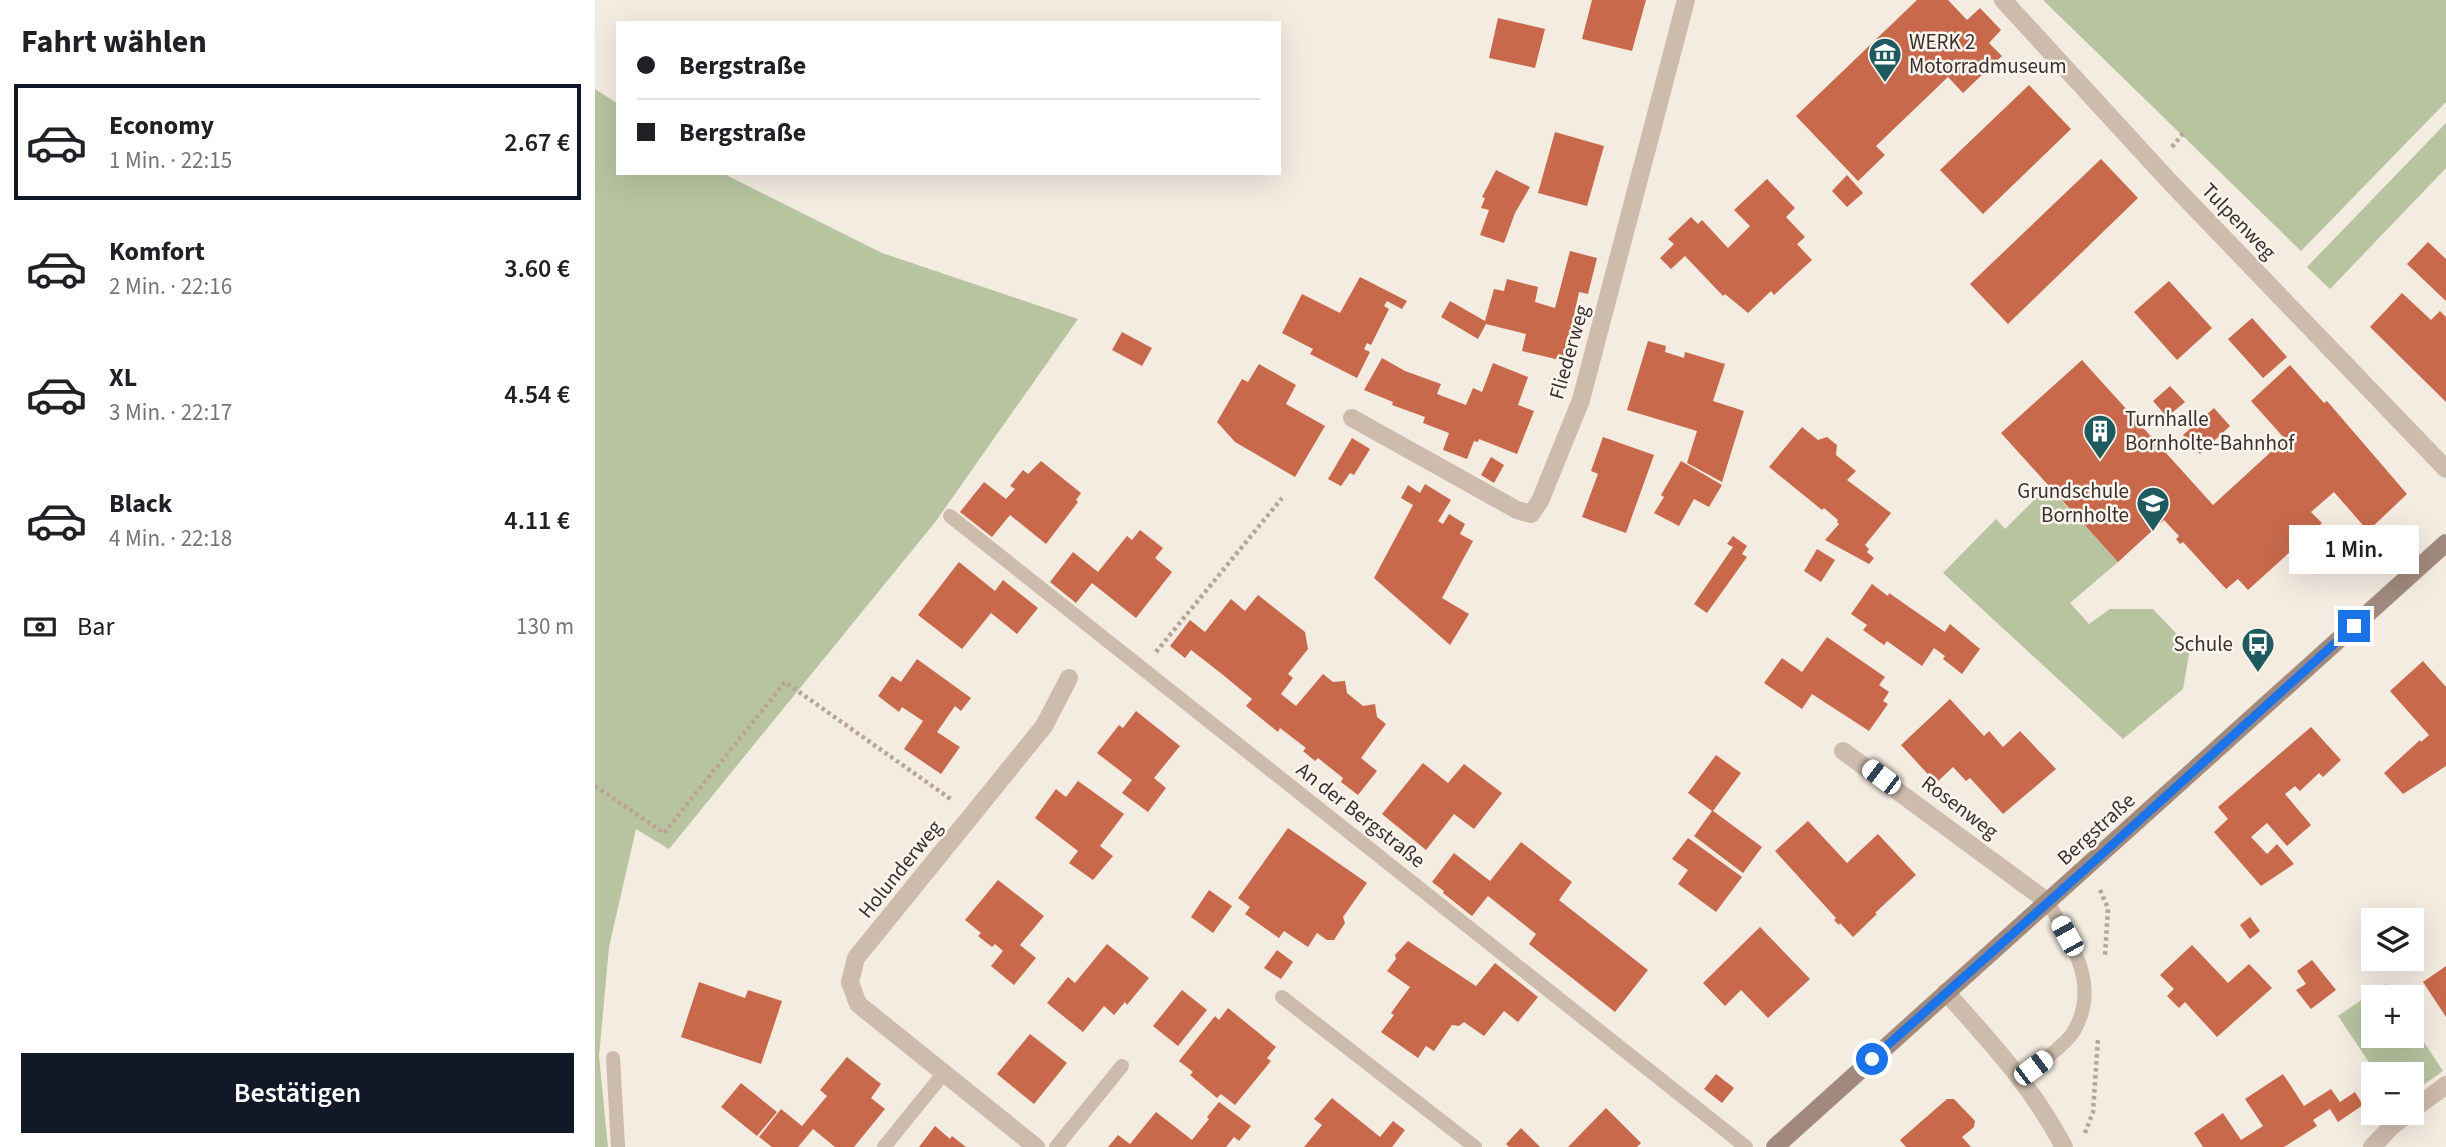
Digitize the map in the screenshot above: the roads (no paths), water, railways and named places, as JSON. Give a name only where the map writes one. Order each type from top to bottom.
[{"type":"street","name":"Fliederweg","points":[[1352,418],[1517,510],[1531,514],[1540,501],[1581,400],[1686,0]]},
{"type":"street","name":"Tulpenweg","points":[[2003,0],[2170,182],[2446,469]]},
{"type":"street","name":"Bergstraße","points":[[1775,1147],[2446,543]]},
{"type":"street","name":"Holunderweg","points":[[1035,1147],[857,1004],[850,982],[856,958],[974,816],[1044,726],[1069,678]]},
{"type":"street","name":"Rosenweg","points":[[1843,751],[2048,902]]},
{"type":"street","points":[[1946,992],[2021,1077],[2046,1112],[2064,1147]]},
{"type":"street","points":[[2424,1102],[2446,1085]]},
{"type":"street","points":[[2372,1147],[2393,1125]]},
{"type":"lane","name":"An der Bergstraße","points":[[950,516],[1746,1147]]},
{"type":"lane","points":[[2021,1077],[2073,1032],[2087,993],[2076,953],[2048,902]]},
{"type":"lane","points":[[1283,997],[1475,1147]]},
{"type":"lane","points":[[613,1058],[618,1147]]},
{"type":"lane","points":[[1056,1147],[1122,1066]]},
{"type":"lane","points":[[884,1147],[944,1073]]},
{"type":"place","name":"WERK 2 Motorradmuseum","points":[[1885,84]]},
{"type":"place","name":"Turnhalle Bornholte-Bahnhof","points":[[2100,461]]},
{"type":"place","name":"Grundschule Bornholte","points":[[2153,533]]},
{"type":"place","name":"Schule","points":[[2258,674]]}]
